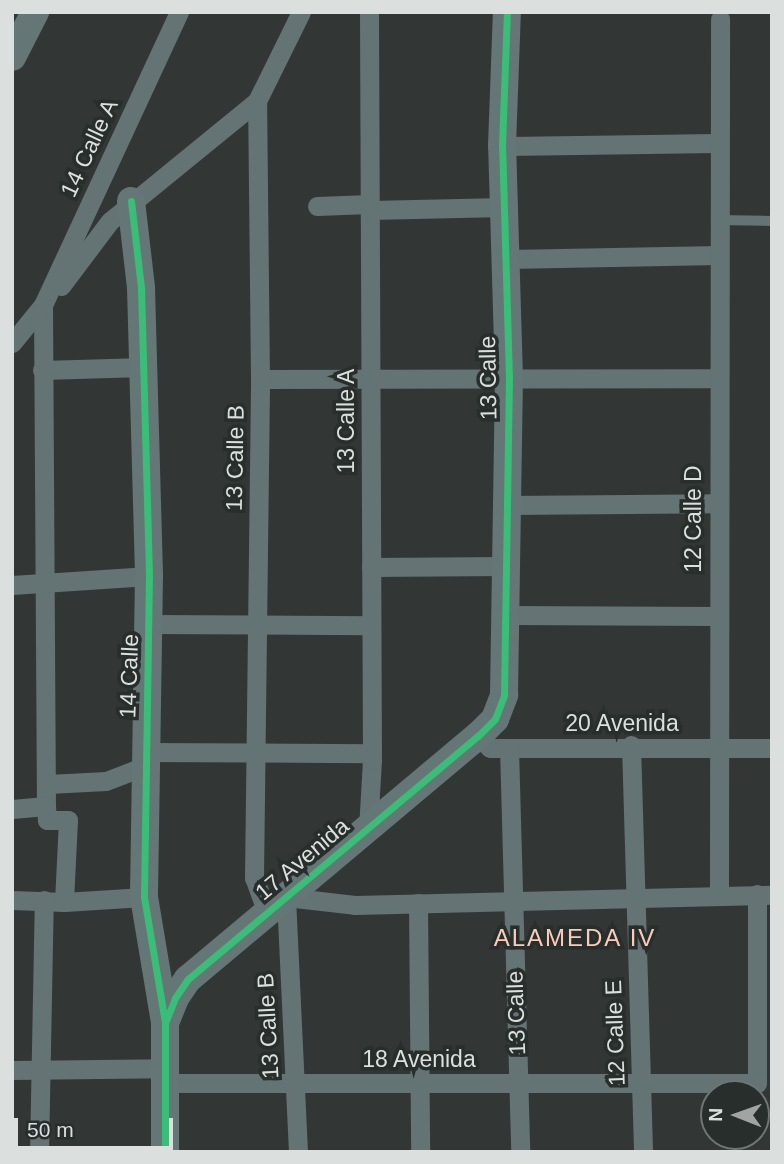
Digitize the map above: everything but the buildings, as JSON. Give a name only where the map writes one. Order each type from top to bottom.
[{"type":"street","points":[[12,57],[35,12]]},
{"type":"street","name":"14 Calle A","points":[[12,343],[43,304],[179,12]]},
{"type":"street","name":"13 Calle B","points":[[298,1152],[296,1084],[276,905],[254,878],[260,379],[257,101],[301,12]]},
{"type":"street","name":"13 Calle A","points":[[368,829],[372,753],[369,12]]},
{"type":"street","name":"13 Calle","points":[[478,736],[495,719],[504,695],[509,378],[502,146],[507,12]]},
{"type":"street","name":"12 Calle D","points":[[719,895],[717,143],[720,19]]},
{"type":"street","points":[[43,304],[110,221],[131,201],[257,101]]},
{"type":"street","points":[[502,146],[717,143]]},
{"type":"street","name":"14 Calle","points":[[131,201],[141,288],[150,624],[144,897],[165,1023],[165,1152]]},
{"type":"street","points":[[317,206],[503,207]]},
{"type":"street","points":[[505,259],[719,255]]},
{"type":"street","name":"14 Calle A","points":[[43,304],[43,585],[47,806]]},
{"type":"street","points":[[42,370],[144,367]]},
{"type":"street","points":[[260,379],[718,378]]},
{"type":"street","points":[[507,505],[718,503]]},
{"type":"street","points":[[371,567],[506,566]]},
{"type":"street","points":[[12,585],[149,576]]},
{"type":"street","points":[[505,615],[718,616]]},
{"type":"street","points":[[150,624],[371,625]]},
{"type":"street","name":"20 Avenida","points":[[478,736],[489,748],[772,748]]},
{"type":"street","name":"17 Avenida","points":[[165,1023],[175,998],[188,979],[478,736]]},
{"type":"street","name":"12 Calle E","points":[[631,746],[643,1152]]},
{"type":"street","name":"13 Calle","points":[[509,748],[520,1152]]},
{"type":"street","points":[[48,784],[106,781],[145,759],[256,753],[372,753]]},
{"type":"street","points":[[12,809],[47,806],[47,820],[68,820],[64,902]]},
{"type":"street","points":[[276,905],[764,895]]},
{"type":"street","name":"18 Avenida","points":[[12,1070],[39,1067],[296,1084],[757,1083],[764,895]]},
{"type":"street","points":[[12,900],[64,902],[144,897]]},
{"type":"street","points":[[39,1152],[44,900]]},
{"type":"street","points":[[418,903],[420,1152]]},
{"type":"lane","points":[[718,220],[772,221]]},
{"type":"cycle path","points":[[165,1023],[175,998],[188,979],[478,736],[495,719],[504,695],[509,378],[502,146],[507,12]]},
{"type":"cycle path","points":[[131,201],[141,288],[149,576],[144,897],[165,1023],[165,1152]]},
{"type":"district","name":"ALAMEDA IV","points":[[575,938]]}]
